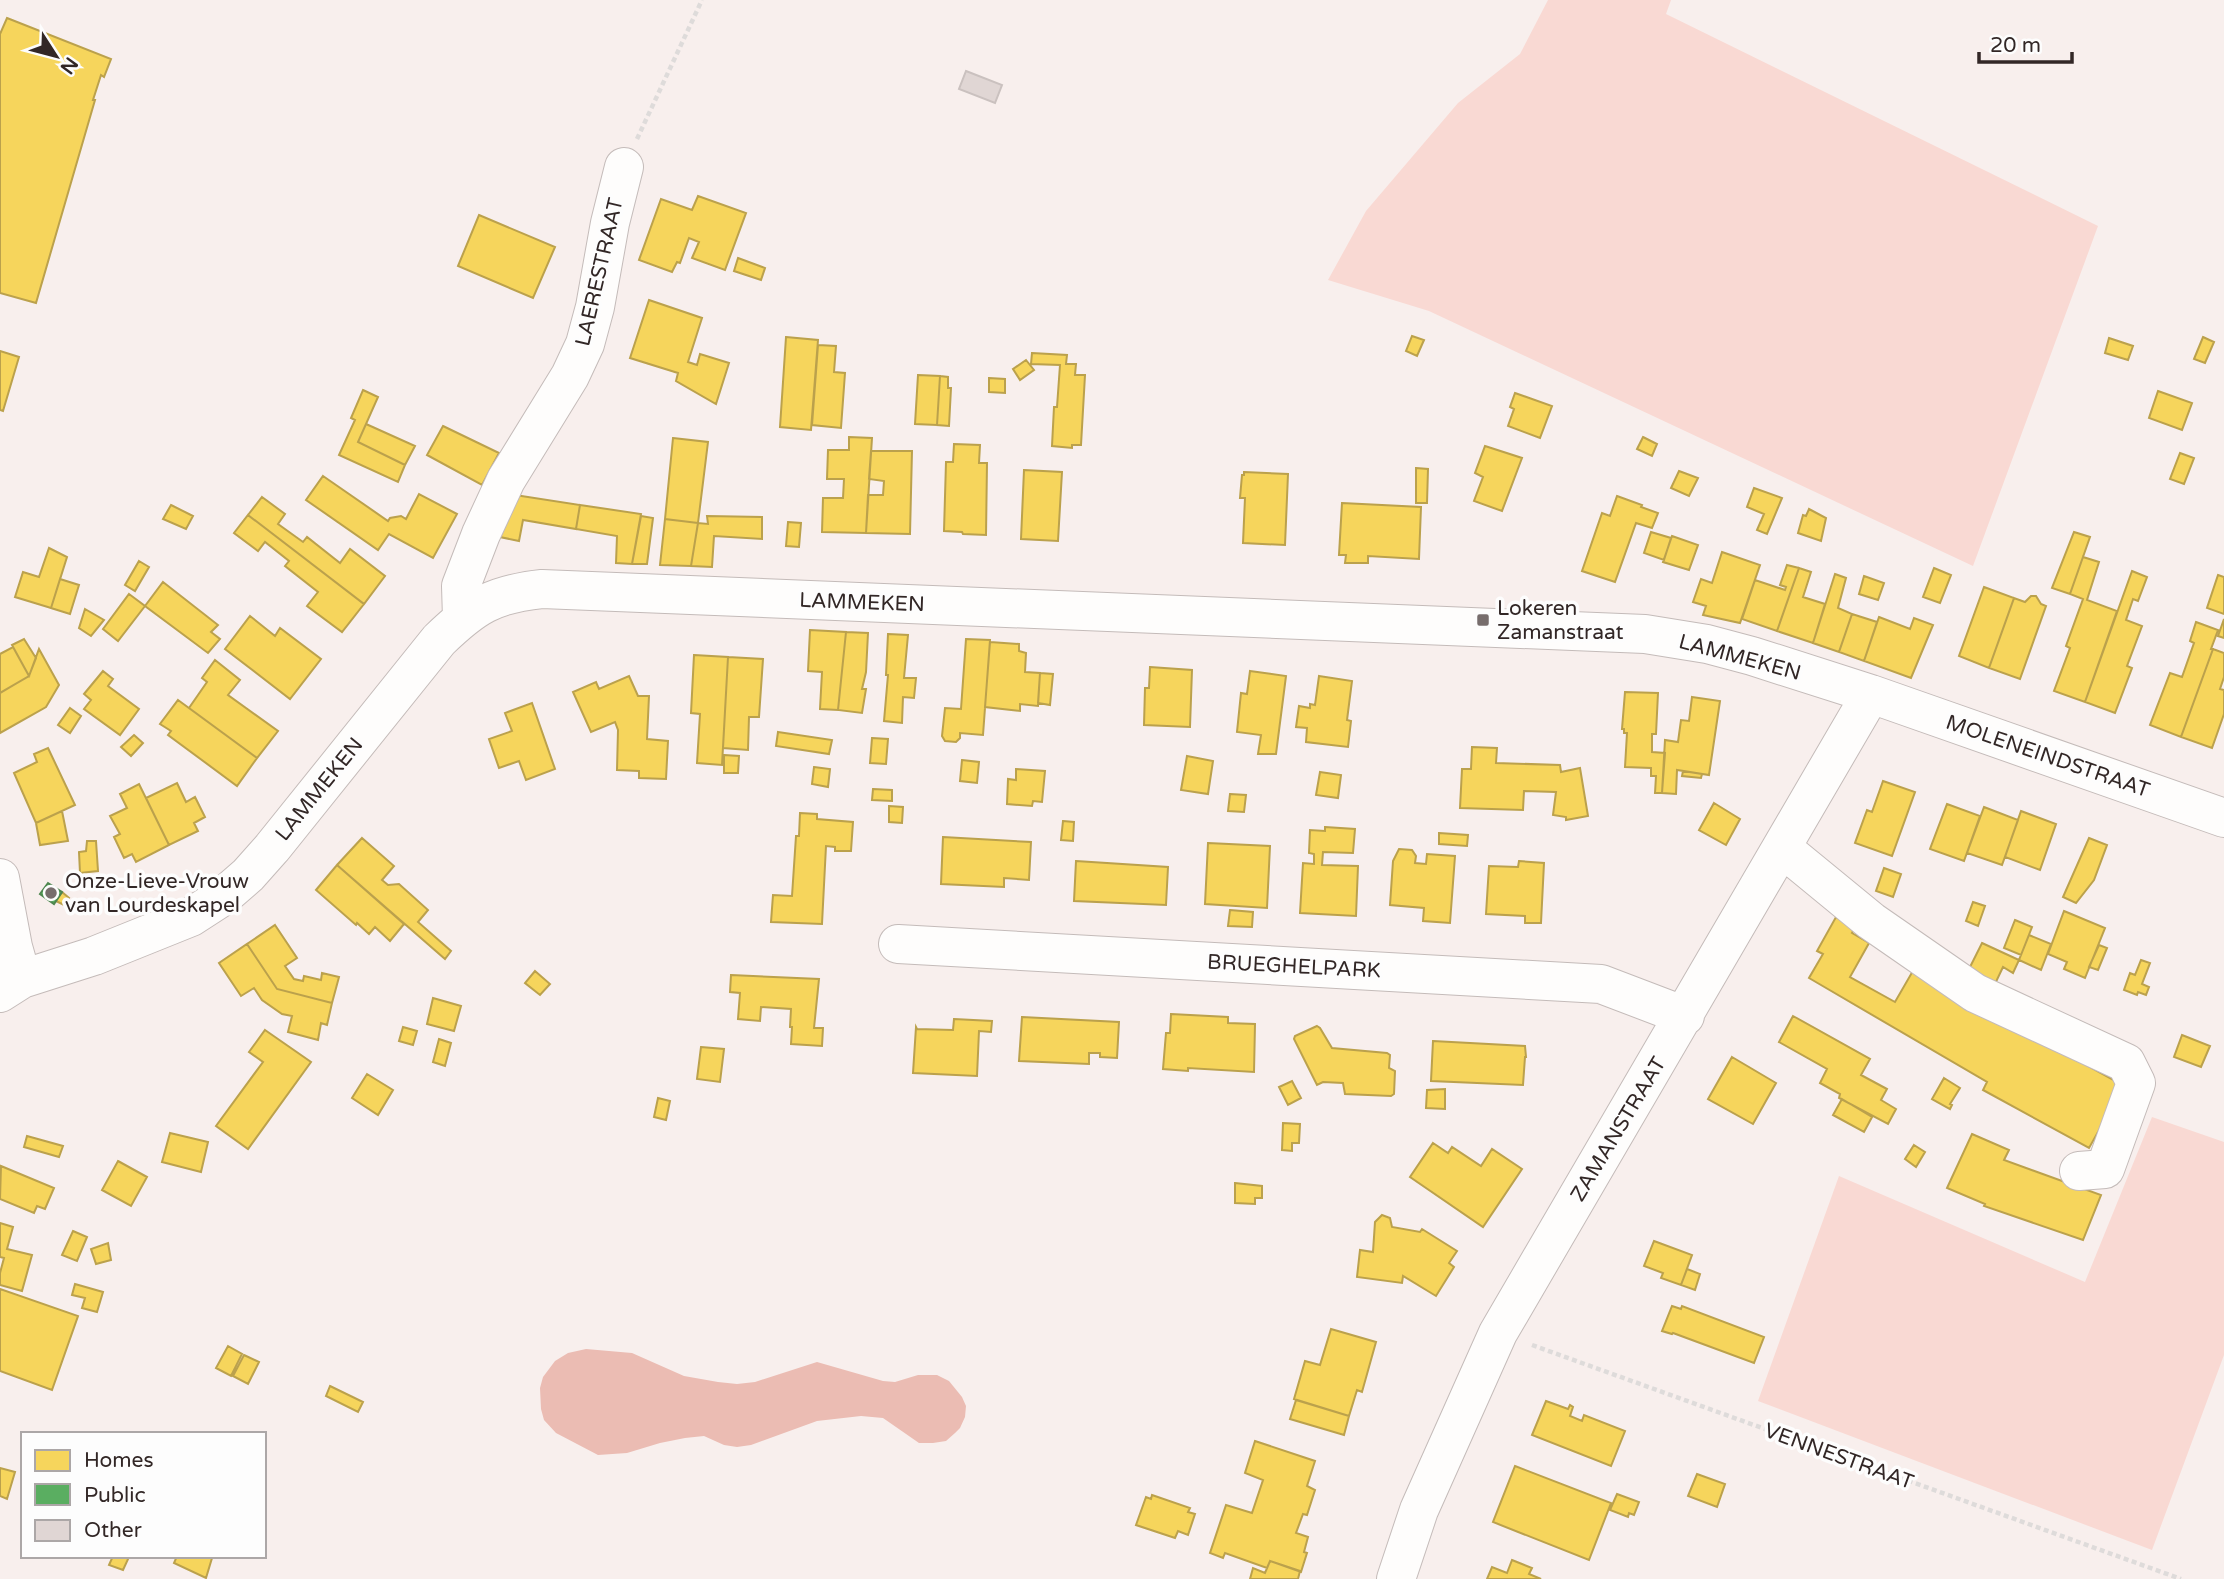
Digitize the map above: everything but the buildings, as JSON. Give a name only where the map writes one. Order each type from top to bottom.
[{"type":"street","name":"LAERESTRAAT","points":[[462,618],[461,586],[481,534],[506,480],[570,376],[585,344],[624,167]]},
{"type":"street","name":"LAMMEKEN","points":[[11,986],[191,917],[225,895],[248,875],[272,848],[439,640],[462,618],[487,602],[513,592],[542,589],[1645,634],[1718,647],[1871,694]]},
{"type":"street","name":"MOLENEINDSTRAAT","points":[[1871,694],[2224,818]]},
{"type":"street","name":"ZAMANSTRAAT","points":[[1396,1579],[1419,1510],[1498,1333],[1871,694]]},
{"type":"street","points":[[1782,848],[1871,921],[1975,993],[2126,1063],[2136,1083],[2105,1169],[2079,1171]]},
{"type":"street","points":[[0,878],[13,947],[11,986]]},
{"type":"street","name":"BRUEGHELPARK","points":[[898,943],[1601,984],[1685,1016]]},
{"type":"path","points":[[624,167],[702,0]]},
{"type":"path","name":"VENNESTRAAT","points":[[1498,1333],[2180,1579]]},
{"type":"shaded area","points":[[1548,0],[1671,0],[1666,14],[2098,226],[1973,566],[1429,311],[1328,280],[1366,211],[1458,103],[1520,54]]},
{"type":"shaded area","points":[[2152,1117],[2224,1142],[2224,1355],[2152,1550],[1758,1401],[1839,1176],[2085,1282]]},
{"type":"shaded area","points":[[586,1349],[632,1353],[684,1376],[737,1384],[755,1382],[817,1362],[883,1381],[895,1382],[918,1375],[937,1375],[949,1381],[962,1397],[966,1406],[965,1417],[960,1428],[946,1441],[933,1443],[919,1443],[883,1418],[861,1416],[817,1421],[751,1445],[724,1445],[704,1436],[660,1443],[627,1453],[598,1455],[556,1433],[544,1420],[541,1409],[540,1388],[543,1377],[555,1361],[568,1353]]},
{"type":"place","name":"Lokeren Zamanstraat","points":[[1483,620]]},
{"type":"place","name":"Onze-Lieve-Vrouw van Lourdeskapel","points":[[51,893]]}]
